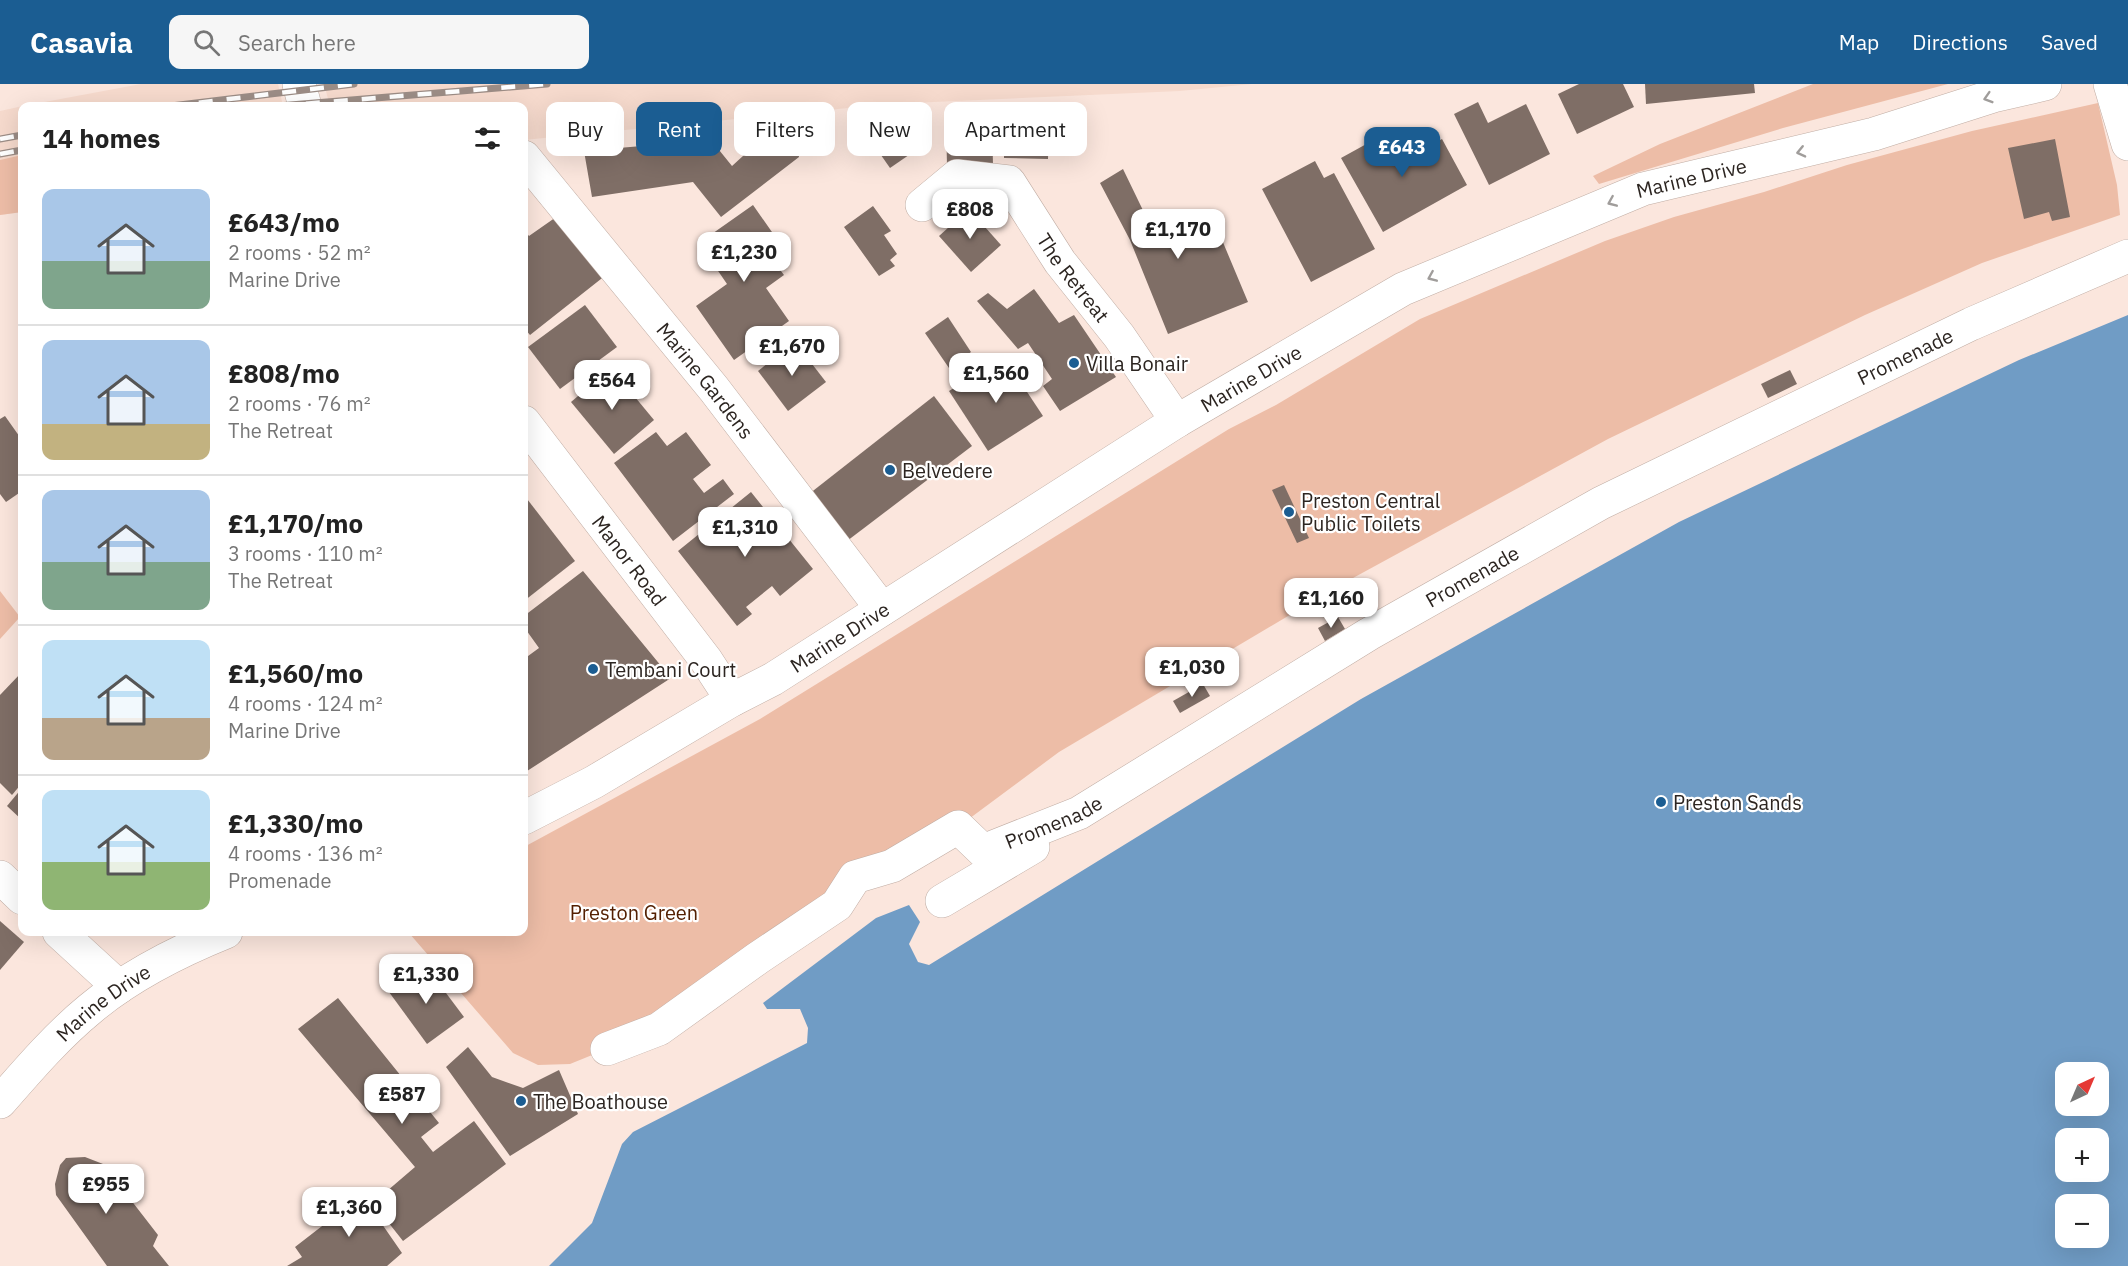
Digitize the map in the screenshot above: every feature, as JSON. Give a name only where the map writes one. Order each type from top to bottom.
[{"type":"street","points":[[299,84],[304,102]]},
{"type":"street","name":"Marine Drive","points":[[528,816],[594,782],[732,700],[773,680],[1177,421],[1403,289],[1643,189],[1874,134],[1994,96],[2045,84]]},
{"type":"street","points":[[2110,84],[2128,144]]},
{"type":"street","name":"Marine Gardens","points":[[528,162],[714,389],[882,609]]},
{"type":"street","name":"The Retreat","points":[[922,205],[957,176],[1009,182],[1060,262],[1119,336],[1177,421]]},
{"type":"street","name":"Promenade","points":[[607,1049],[659,1029],[837,905],[855,877],[892,866],[958,827],[982,851],[1079,813],[1369,634],[1601,503],[1971,324],[2128,256]]},
{"type":"street","name":"Manor Road","points":[[528,428],[706,660],[732,700]]},
{"type":"street","points":[[942,901],[1032,850],[1038,830]]},
{"type":"street","points":[[0,877],[18,894]]},
{"type":"street","points":[[63,936],[119,987]]},
{"type":"street","name":"Marine Drive","points":[[0,1102],[42,1054],[89,1010],[119,987],[218,936]]},
{"type":"shaded area","points":[[141,84],[278,84],[282,102],[44,102]]},
{"type":"shaded area","points":[[324,84],[1252,84],[1180,91],[932,102],[847,102],[847,108],[835,109],[835,102],[734,102],[734,119],[722,120],[722,102],[636,102],[636,129],[624,130],[624,102],[546,102],[546,138],[528,140],[528,102],[329,102]]},
{"type":"shaded area","points":[[18,107],[18,213],[0,215],[0,111]]},
{"type":"green space","points":[[1813,84],[1948,84],[1783,128],[1599,184],[1593,176],[1660,144]]},
{"type":"green space","name":"Preston Green","points":[[2098,103],[2117,185],[2120,215],[1982,263],[1865,315],[1608,439],[1342,584],[1059,752],[958,827],[607,1049],[570,1064],[538,1065],[513,1053],[412,936],[528,936],[528,845],[760,719],[1229,429],[1276,405],[1420,319],[1605,241],[1674,217],[1764,192],[1847,165],[1972,131]]},
{"type":"green space","points":[[18,156],[18,213],[0,215],[0,160]]},
{"type":"green space","points":[[0,591],[18,614],[18,619],[0,639]]},
{"type":"water","name":"Preston Sands","points":[[2128,315],[2128,1266],[549,1266],[592,1223],[622,1144],[633,1132],[807,1043],[808,1028],[800,1009],[767,1009],[763,1003],[876,918],[909,905],[920,922],[909,944],[918,962],[929,965],[1361,699],[1679,522],[2019,360]]},
{"type":"building","points":[[1579,84],[1623,84],[1634,107],[1577,134],[1558,94]]},
{"type":"building","points":[[1645,84],[1754,84],[1755,93],[1646,104]]},
{"type":"building","points":[[1478,102],[1488,123],[1526,104],[1550,154],[1489,185],[1454,114]]},
{"type":"building","points":[[1390,131],[1406,159],[1442,139],[1467,185],[1383,232],[1341,158]]},
{"type":"building","points":[[2055,139],[2070,217],[2052,221],[2049,212],[2024,219],[2008,148]]},
{"type":"building","points":[[636,146],[636,156],[722,156],[722,154],[732,166],[743,156],[799,156],[721,217],[693,182],[592,197],[585,156],[624,156],[624,148]]},
{"type":"building","points":[[882,156],[907,156],[890,168]]},
{"type":"building","points":[[947,156],[993,156],[993,166],[947,166]]},
{"type":"building","points":[[1004,156],[1048,156],[1048,159],[1004,158]]},
{"type":"building","points":[[1315,161],[1324,178],[1334,173],[1375,249],[1311,282],[1262,189]]},
{"type":"building","points":[[1123,169],[1153,231],[1209,209],[1248,302],[1168,334],[1130,240],[1100,183]]},
{"type":"building","points":[[753,205],[788,255],[775,263],[784,275],[766,288],[789,321],[734,360],[696,306],[727,284],[699,243]]},
{"type":"building","points":[[873,206],[891,231],[884,235],[897,254],[890,260],[895,266],[879,276],[844,227]]},
{"type":"building","points":[[969,209],[1001,245],[971,272],[939,236]]},
{"type":"building","points":[[559,215],[606,275],[530,335],[528,333],[529,236]]},
{"type":"building","name":"Villa Bonair","points":[[1034,289],[1059,323],[1074,315],[1116,377],[1060,411],[1043,386],[1052,379],[1028,343],[1018,349],[977,301],[988,293],[1007,309]]},
{"type":"building","points":[[585,305],[617,347],[560,389],[528,347]]},
{"type":"building","points":[[948,317],[971,352],[949,368],[925,333]]},
{"type":"building","points":[[795,342],[826,382],[788,411],[758,371]]},
{"type":"building","points":[[1004,357],[1043,416],[988,451],[949,391]]},
{"type":"building","points":[[611,368],[654,420],[614,454],[571,402]]},
{"type":"building","points":[[1790,370],[1797,384],[1768,398],[1761,384]]},
{"type":"building","name":"Belvedere","points":[[934,396],[972,446],[847,541],[809,494]]},
{"type":"building","points":[[5,416],[18,434],[18,494],[6,502],[0,494],[0,419]]},
{"type":"building","points":[[656,432],[667,446],[686,432],[711,465],[693,479],[704,493],[723,479],[734,494],[673,541],[614,463]]},
{"type":"building","name":"Preston Central Public Toilets","points":[[1284,485],[1309,538],[1297,543],[1272,490]]},
{"type":"building","points":[[751,492],[813,569],[780,596],[772,586],[746,607],[752,614],[737,626],[678,551]]},
{"type":"building","points":[[528,500],[575,561],[528,598]]},
{"type":"building","name":"Tembani Court","points":[[583,571],[671,678],[528,770],[528,656],[539,648],[528,633],[528,613]]},
{"type":"building","points":[[1338,617],[1345,629],[1325,641],[1318,628]]},
{"type":"building","points":[[18,676],[18,788],[12,795],[0,783],[0,695]]},
{"type":"building","points":[[1203,684],[1210,696],[1180,713],[1173,701]]},
{"type":"building","points":[[18,793],[18,816],[7,806]]},
{"type":"building","points":[[0,921],[24,942],[0,970]]},
{"type":"building","points":[[425,965],[464,1017],[427,1044],[389,992]]},
{"type":"building","points":[[338,998],[439,1123],[421,1137],[433,1152],[474,1121],[506,1164],[403,1241],[373,1203],[415,1167],[298,1029]]},
{"type":"building","name":"The Boathouse","points":[[468,1047],[492,1077],[523,1088],[559,1070],[578,1114],[510,1156],[446,1067]]},
{"type":"building","points":[[85,1157],[103,1164],[158,1235],[153,1246],[169,1266],[107,1266],[56,1195],[55,1184],[60,1165],[66,1158]]},
{"type":"building","points":[[357,1188],[402,1253],[387,1266],[287,1266],[302,1257],[295,1247],[326,1223],[319,1216]]},
{"type":"railway","points":[[204,102],[354,84]]},
{"type":"railway","points":[[327,102],[547,84]]},
{"type":"railway","points":[[0,139],[18,136]]},
{"type":"railway","points":[[0,154],[18,151]]},
{"type":"place","name":"Villa Bonair","points":[[1074,363]]},
{"type":"place","name":"Belvedere","points":[[890,470]]},
{"type":"place","name":"Preston Central Public Toilets","points":[[1289,512]]},
{"type":"place","name":"Tembani Court","points":[[593,669]]},
{"type":"place","name":"Preston Sands","points":[[1661,802]]},
{"type":"place","name":"The Boathouse","points":[[521,1101]]}]
